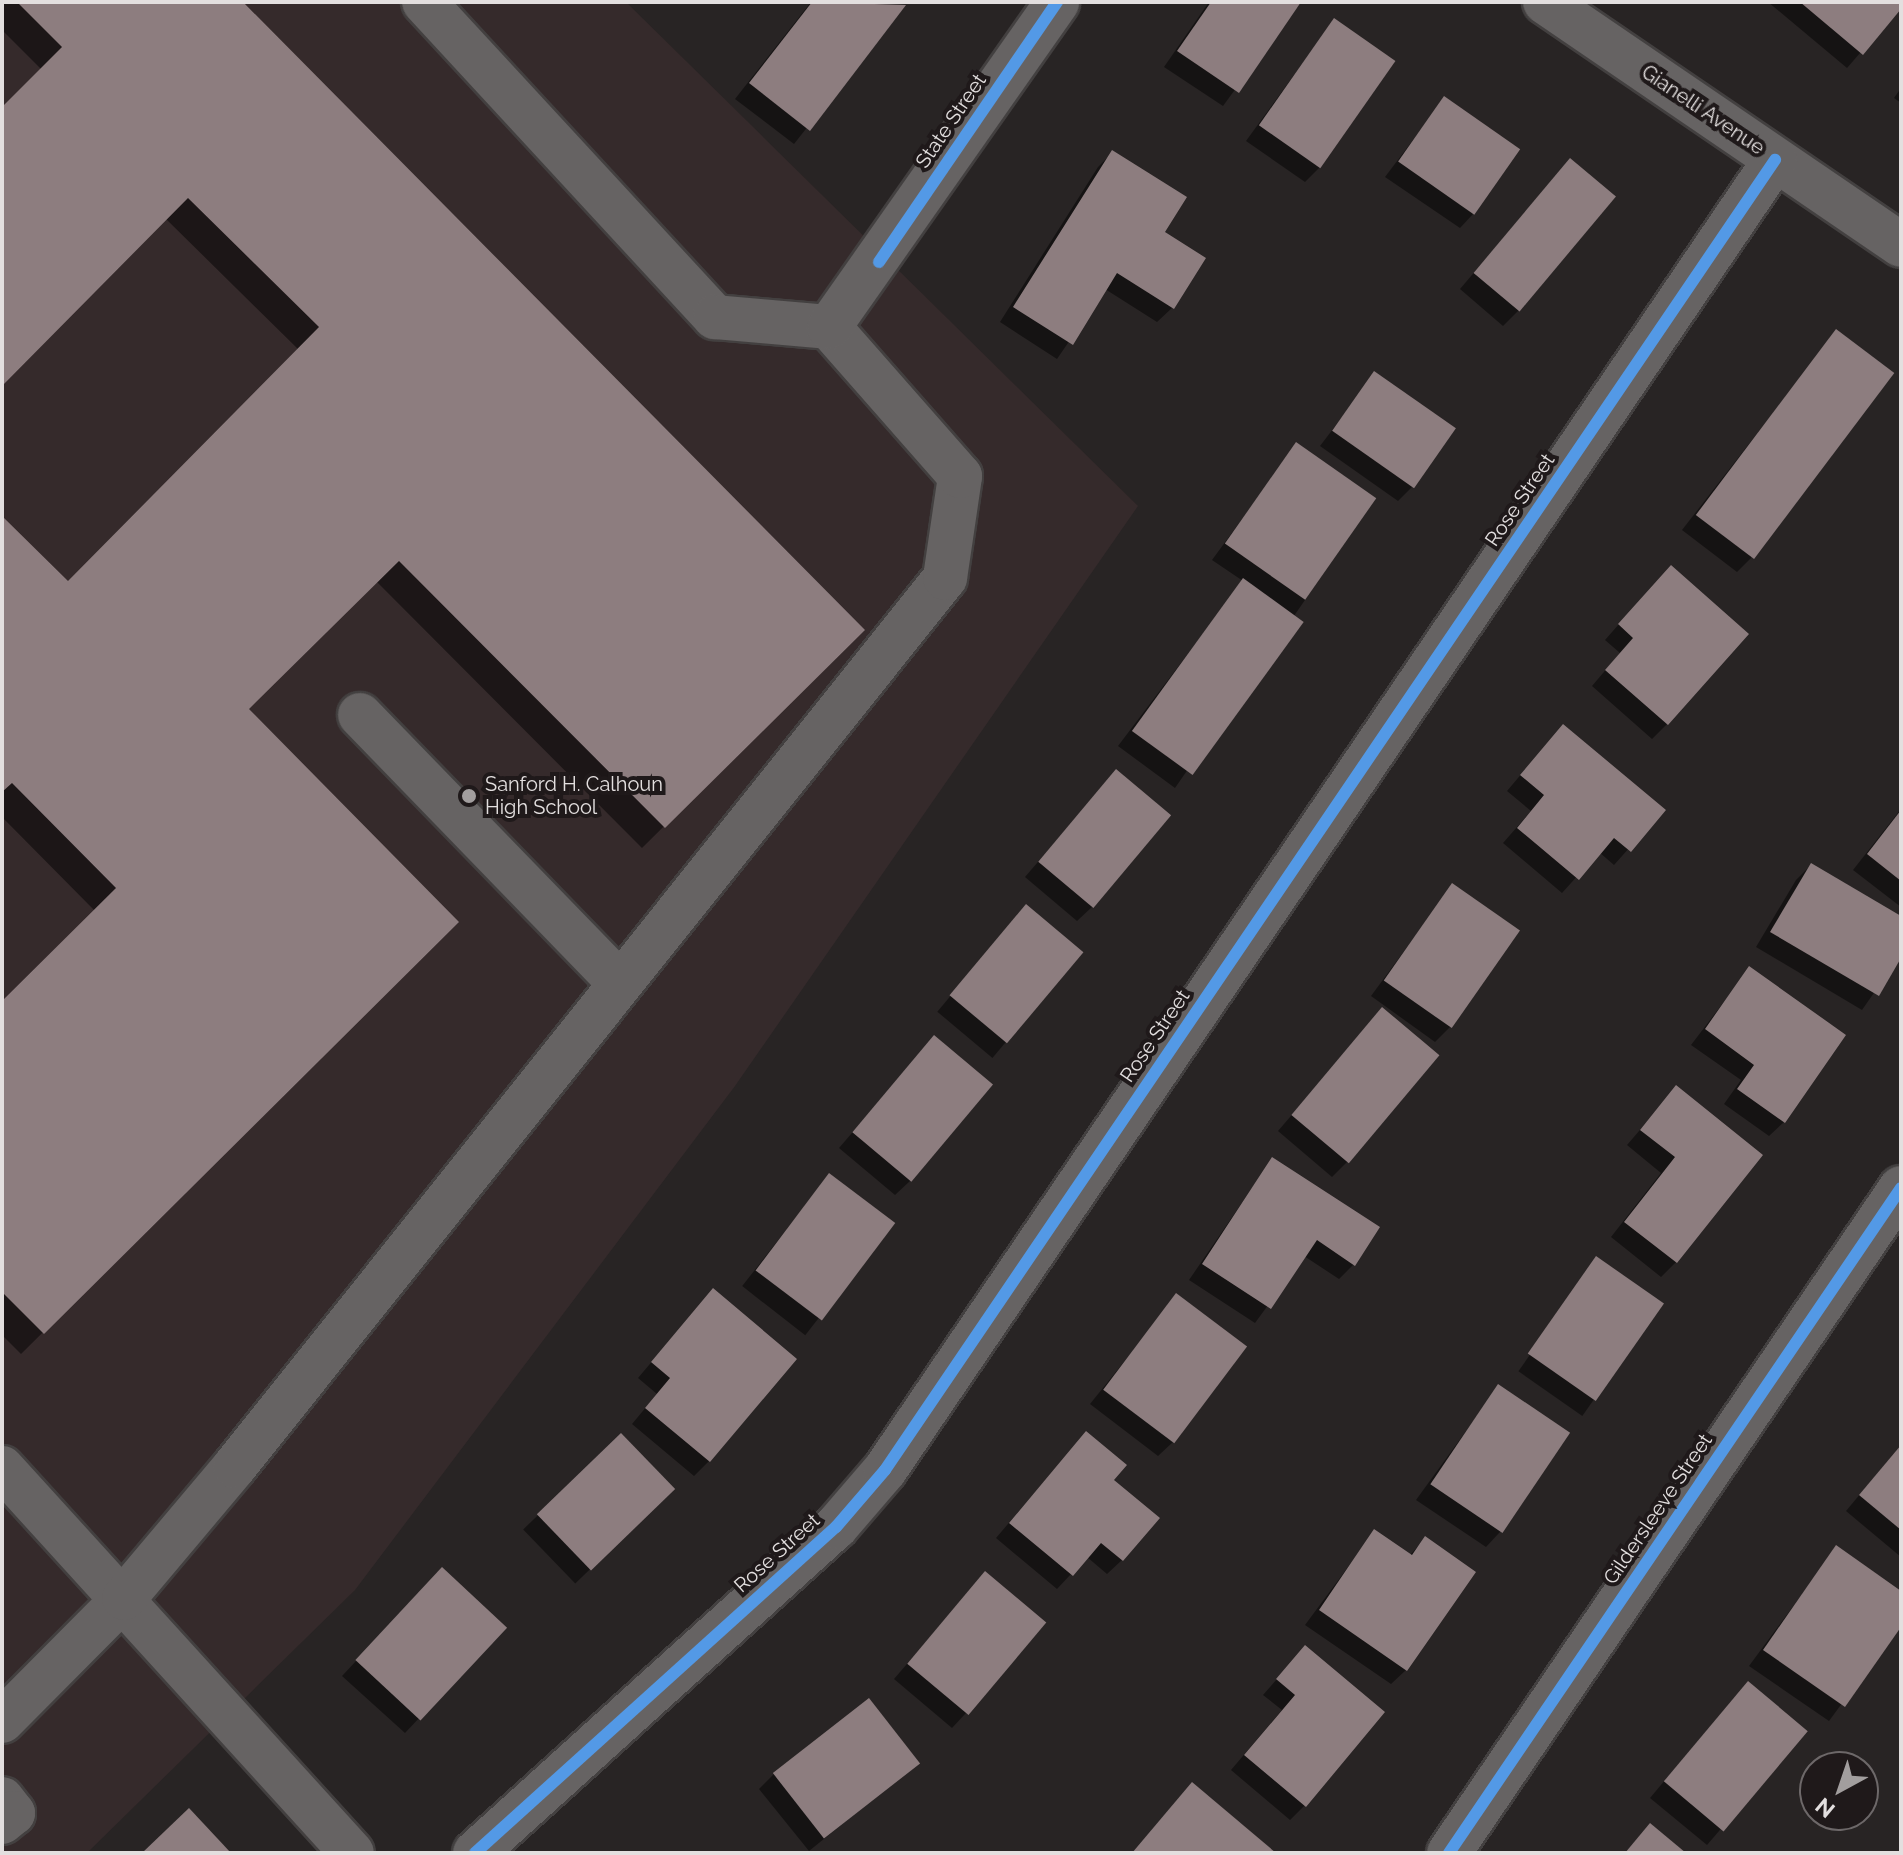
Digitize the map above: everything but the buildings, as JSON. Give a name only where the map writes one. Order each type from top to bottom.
[{"type":"street","points":[[2,1721],[124,1598],[945,578],[960,476],[829,327],[715,317],[424,2]]},
{"type":"street","name":"State Street","points":[[829,327],[879,262],[1057,2]]},
{"type":"street","name":"Gianelli Avenue","points":[[1545,2],[1901,245]]},
{"type":"street","name":"Rose Street","points":[[475,1853],[836,1527],[885,1470],[1775,160]]},
{"type":"street","points":[[360,715],[620,983]]},
{"type":"street","name":"Gildersleeve Street","points":[[1449,1853],[1901,1188]]},
{"type":"street","points":[[2,1468],[124,1598],[234,1726],[352,1853]]},
{"type":"street","points":[[2,1799],[13,1813],[2,1822]]},
{"type":"shaded area","name":"Sanford H. Calhoun High School","points":[[2,2],[626,2],[1138,506],[735,1086],[355,1590],[87,1853],[2,1853]]},
{"type":"cycle path","points":[[879,262],[1057,2]]},
{"type":"cycle path","points":[[475,1853],[836,1527],[885,1470],[1775,160]]},
{"type":"cycle path","points":[[1449,1853],[1901,1188]]},
{"type":"place","name":"Sanford H. Calhoun High School","points":[[469,796]]}]
